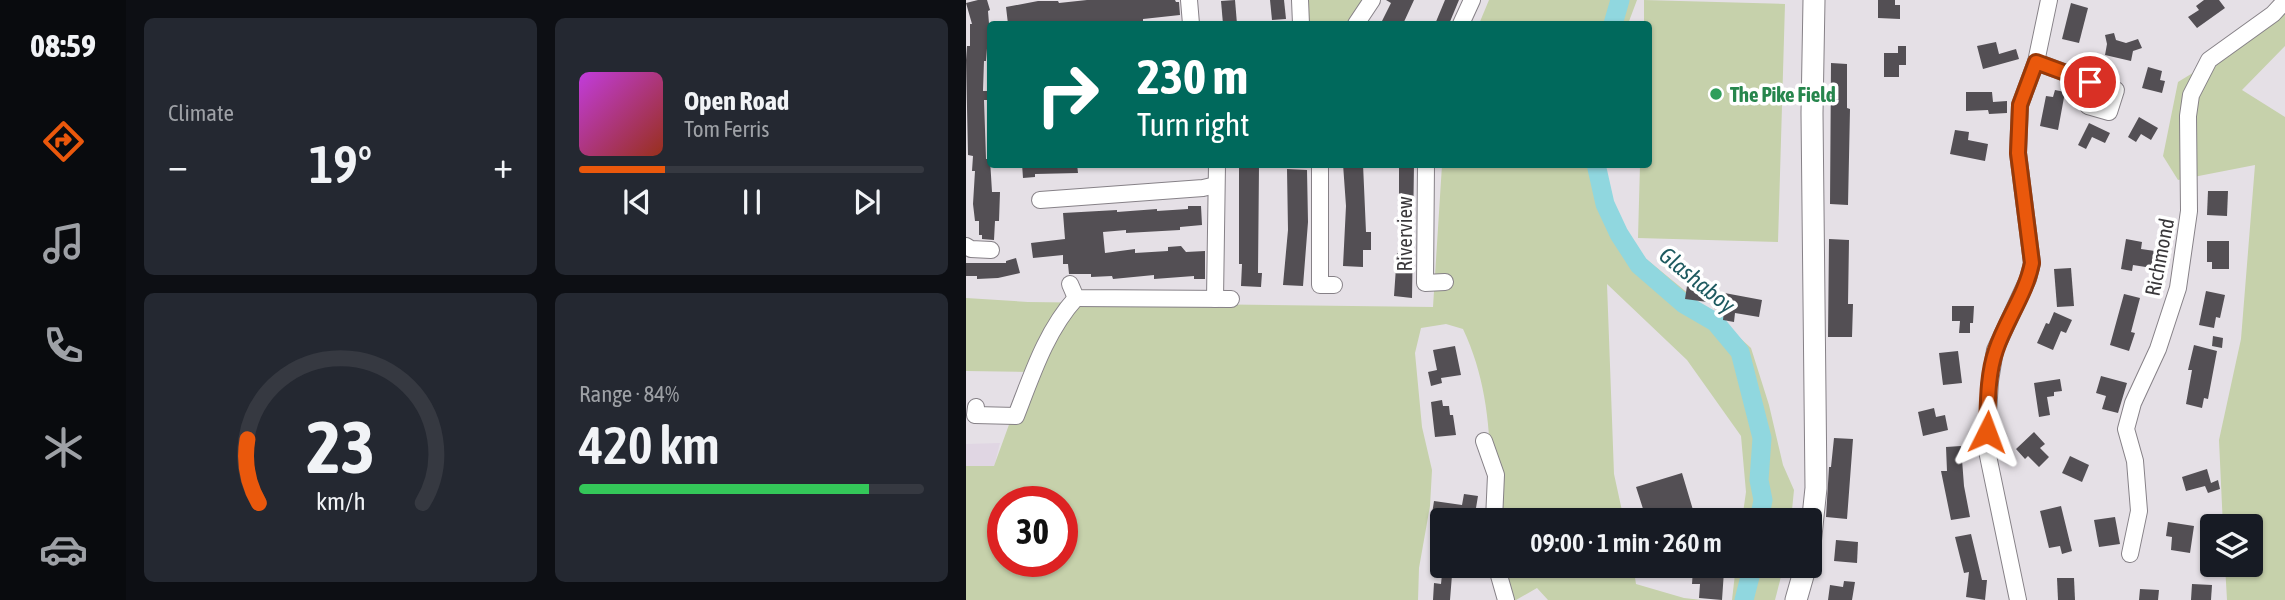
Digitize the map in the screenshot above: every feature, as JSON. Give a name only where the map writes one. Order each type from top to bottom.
[{"type":"main road","points":[[1814,0],[1812,113],[1816,488],[1814,508]]},
{"type":"main road","points":[[1796,600],[1802,578]]},
{"type":"street","points":[[1189,0],[1191,21]]},
{"type":"street","points":[[1300,0],[1301,21]]},
{"type":"street","points":[[1358,21],[1372,0]]},
{"type":"street","points":[[1462,21],[1472,0]]},
{"type":"street","points":[[2018,600],[1986,446],[1990,381],[1996,350],[2028,279],[2032,263],[2018,153],[2020,105],[2036,62],[2049,0]]},
{"type":"street","name":"Richmond","points":[[2130,554],[2139,510],[2135,461],[2126,429],[2133,403],[2158,349],[2180,278],[2189,211],[2188,116],[2191,95],[2209,60],[2273,14],[2285,1]]},
{"type":"street","points":[[2036,62],[2096,84]]},
{"type":"street","points":[[976,407],[975,415],[1016,416],[1041,353],[1073,291],[1223,299],[1217,168]]},
{"type":"street","points":[[1320,168],[1320,285],[1334,285]]},
{"type":"street","name":"Riverview","points":[[1426,168],[1425,282],[1445,282]]},
{"type":"street","points":[[1040,200],[1216,185]]},
{"type":"street","points":[[966,246],[971,249],[991,250]]},
{"type":"street","points":[[1484,440],[1496,475],[1495,508]]},
{"type":"street","points":[[1500,578],[1506,600]]},
{"type":"shaded area","points":[[1000,443],[994,467],[966,466],[966,444]]},
{"type":"green space","points":[[1301,0],[1367,0],[1358,21],[1302,21]]},
{"type":"green space","points":[[1489,0],[1637,0],[1629,21],[1480,21]]},
{"type":"green space","name":"The Pike Field","points":[[1644,0],[1785,4],[1778,242],[1638,238],[1640,168],[1652,168],[1652,21],[1644,21]]},
{"type":"green space","points":[[2285,4],[2285,46],[2242,90],[2285,117],[2285,600],[2227,600],[2226,577],[2263,577],[2263,514],[2222,514],[2219,440],[2241,339],[2255,165],[2178,180],[2163,156],[2178,82],[2214,60]]},
{"type":"green space","points":[[1442,168],[1604,168],[1603,175],[1616,215],[1634,249],[1751,348],[1769,405],[1783,465],[1794,490],[1792,508],[1744,508],[1746,492],[1741,436],[1687,360],[1607,284],[1614,474],[1621,508],[1488,508],[1490,447],[1485,398],[1463,329],[1446,324],[1421,328],[1415,353],[1422,427],[1432,470],[1430,506],[1419,568],[1418,600],[966,600],[966,466],[994,466],[1028,372],[966,371],[966,298],[1028,302],[1433,307]]},
{"type":"green space","points":[[1498,578],[1635,578],[1636,584],[1684,598],[1702,600],[1548,600],[1537,588],[1511,600]]},
{"type":"green space","points":[[1735,578],[1781,578],[1775,600],[1732,600]]},
{"type":"building","points":[[987,0],[990,10],[983,91],[987,91],[987,100],[984,100],[987,168],[991,168],[992,192],[1000,192],[999,221],[995,221],[994,240],[982,239],[982,235],[979,235],[979,221],[975,221],[975,171],[972,171],[973,156],[968,155],[966,60],[972,24],[966,3]]},
{"type":"building","points":[[1087,0],[1175,0],[1179,2],[1180,15],[1143,21],[1008,21],[1006,7],[1038,1],[1059,3]]},
{"type":"building","points":[[1235,0],[1237,21],[1223,21],[1221,1]]},
{"type":"building","points":[[1270,0],[1284,0],[1286,19],[1272,20]]},
{"type":"building","points":[[1386,0],[1414,0],[1404,21],[1382,21],[1391,3]]},
{"type":"building","points":[[1445,0],[1459,0],[1450,21],[1436,21]]},
{"type":"building","points":[[1878,0],[1895,0],[1895,5],[1900,5],[1900,19],[1878,18]]},
{"type":"building","points":[[2204,0],[2219,0],[2225,8],[2197,28],[2188,17],[2199,10],[2196,6]]},
{"type":"building","points":[[2071,3],[2088,8],[2079,43],[2062,39]]},
{"type":"building","points":[[2114,33],[2116,40],[2126,43],[2138,39],[2142,48],[2133,51],[2131,61],[2105,55],[2105,35]]},
{"type":"building","points":[[1996,42],[1999,54],[2016,49],[2019,59],[1983,69],[1977,46]]},
{"type":"building","points":[[1898,46],[1906,46],[1906,65],[1899,65],[1899,77],[1884,77],[1884,53],[1898,53]]},
{"type":"building","points":[[1831,63],[1847,64],[1847,108],[1850,109],[1848,205],[1830,204]]},
{"type":"building","points":[[2148,67],[2162,71],[2160,80],[2165,81],[2162,93],[2142,88]]},
{"type":"building","points":[[2055,90],[2065,92],[2058,130],[2040,126],[2046,96],[2053,97]]},
{"type":"building","points":[[1966,92],[1992,92],[1993,102],[2007,101],[2007,113],[1966,111]]},
{"type":"building","points":[[2139,117],[2158,128],[2151,140],[2141,134],[2136,142],[2128,137]]},
{"type":"building","points":[[2089,123],[2110,133],[2105,143],[2092,137],[2086,149],[2078,145]]},
{"type":"building","points":[[1955,130],[1969,132],[1968,140],[1988,144],[1985,161],[1950,154]]},
{"type":"building","points":[[1022,168],[1077,168],[1078,173],[1035,174],[1035,177],[1023,178]]},
{"type":"building","points":[[1239,168],[1259,168],[1258,273],[1262,273],[1261,287],[1241,286],[1242,264],[1239,264]]},
{"type":"building","points":[[1343,168],[1363,168],[1366,232],[1371,232],[1371,250],[1363,250],[1363,267],[1343,266],[1346,206]]},
{"type":"building","points":[[1399,168],[1414,168],[1412,298],[1394,296],[1399,253]]},
{"type":"building","points":[[1287,169],[1307,170],[1308,222],[1303,286],[1283,285],[1288,230]]},
{"type":"building","points":[[2208,191],[2228,191],[2227,216],[2207,215]]},
{"type":"building","points":[[1188,206],[1201,206],[1202,225],[1180,227],[1180,230],[1103,232],[1105,253],[1135,249],[1135,253],[1168,251],[1168,247],[1181,246],[1186,252],[1205,251],[1205,279],[1194,279],[1194,276],[1154,279],[1154,275],[1113,279],[1112,276],[1091,277],[1091,274],[1069,274],[1068,264],[1063,264],[1063,255],[1033,258],[1031,243],[1065,239],[1063,213],[1157,211],[1188,209]]},
{"type":"building","points":[[1829,239],[1849,240],[1848,304],[1853,304],[1852,337],[1828,337]]},
{"type":"building","points":[[2126,239],[2142,242],[2141,249],[2155,251],[2152,268],[2133,265],[2132,271],[2121,269]]},
{"type":"building","points":[[2207,241],[2229,241],[2229,269],[2212,269],[2212,262],[2207,262]]},
{"type":"building","points":[[1016,258],[1020,273],[998,278],[977,279],[977,276],[966,276],[966,263],[1006,263]]},
{"type":"building","points":[[2071,268],[2074,306],[2057,307],[2054,269]]},
{"type":"building","points":[[1687,286],[1762,300],[1759,317],[1735,313],[1734,322],[1723,320],[1724,310],[1714,309],[1715,303],[1685,299]]},
{"type":"building","points":[[2206,291],[2225,295],[2220,318],[2216,317],[2214,328],[2199,325]]},
{"type":"building","points":[[2124,294],[2140,298],[2131,332],[2135,333],[2129,351],[2110,345]]},
{"type":"building","points":[[1952,306],[1974,306],[1970,333],[1959,333],[1960,321],[1952,321]]},
{"type":"building","points":[[2054,312],[2072,320],[2066,333],[2061,331],[2053,350],[2037,343]]},
{"type":"building","points":[[2213,336],[2223,338],[2222,348],[2212,346]]},
{"type":"building","points":[[2194,345],[2217,351],[2208,399],[2204,398],[2202,408],[2186,404],[2192,370],[2188,370]]},
{"type":"building","points":[[1455,346],[1461,375],[1441,378],[1442,383],[1431,386],[1428,372],[1437,370],[1433,350]]},
{"type":"building","points":[[1958,351],[1962,383],[1943,385],[1939,353]]},
{"type":"building","points":[[2101,376],[2127,383],[2118,413],[2102,409],[2106,396],[2096,393]]},
{"type":"building","points":[[2060,379],[2062,391],[2047,397],[2050,415],[2039,417],[2034,383]]},
{"type":"building","points":[[1442,400],[1443,406],[1449,406],[1450,415],[1453,415],[1456,435],[1435,437],[1431,402]]},
{"type":"building","points":[[1934,408],[1936,417],[1945,415],[1948,430],[1923,436],[1918,412]]},
{"type":"building","points":[[2034,432],[2045,444],[2040,448],[2049,457],[2039,467],[2028,456],[2025,459],[2016,449]]},
{"type":"building","points":[[1834,438],[1853,439],[1847,519],[1826,517]]},
{"type":"building","points":[[1961,446],[1970,517],[1951,520],[1941,471],[1947,471],[1946,447]]},
{"type":"building","points":[[2070,456],[2089,465],[2082,482],[2062,473]]},
{"type":"building","points":[[2207,469],[2211,483],[2218,480],[2220,489],[2208,493],[2205,486],[2186,491],[2182,477]]},
{"type":"building","points":[[1682,473],[1692,508],[1643,508],[1636,487]]},
{"type":"building","points":[[1464,494],[1478,496],[1476,508],[1433,508],[1434,501],[1462,505]]},
{"type":"building","points":[[2061,506],[2072,551],[2062,554],[2060,546],[2049,548],[2040,511]]},
{"type":"building","points":[[2115,517],[2120,544],[2099,547],[2094,520]]},
{"type":"building","points":[[2168,522],[2194,526],[2190,553],[2171,550],[2172,537],[2166,536]]},
{"type":"building","points":[[1971,534],[1982,580],[1987,580],[1985,600],[1966,597],[1969,572],[1964,573],[1955,537]]},
{"type":"building","points":[[1836,540],[1858,542],[1857,563],[1834,561]]},
{"type":"building","points":[[1442,578],[1452,578],[1450,600],[1433,600],[1434,583],[1441,584]]},
{"type":"building","points":[[1692,578],[1724,578],[1722,600],[1699,598],[1700,584],[1692,584]]},
{"type":"building","points":[[2057,578],[2074,578],[2075,600],[2058,600]]},
{"type":"building","points":[[1844,581],[1855,582],[1852,600],[1828,600],[1830,585],[1843,587]]},
{"type":"building","points":[[2192,584],[2212,585],[2211,600],[2191,600]]},
{"type":"building","points":[[2140,589],[2159,590],[2158,600],[2139,600]]},
{"type":"waterway","name":"Glashaboy","points":[[1614,21],[1620,0]]},
{"type":"waterway","name":"Glashaboy","points":[[1597,168],[1605,204],[1619,234],[1639,265],[1684,304],[1715,322],[1740,352],[1762,438],[1759,480],[1763,500],[1761,508]]},
{"type":"waterway","name":"Glashaboy","points":[[1744,600],[1750,578]]},
{"type":"place","name":"The Pike Field","points":[[1716,94]]},
{"type":"route","points":[[1987,432],[1990,381],[1996,350],[2028,279],[2032,263],[2018,153],[2020,105],[2036,62],[2090,82]]}]
